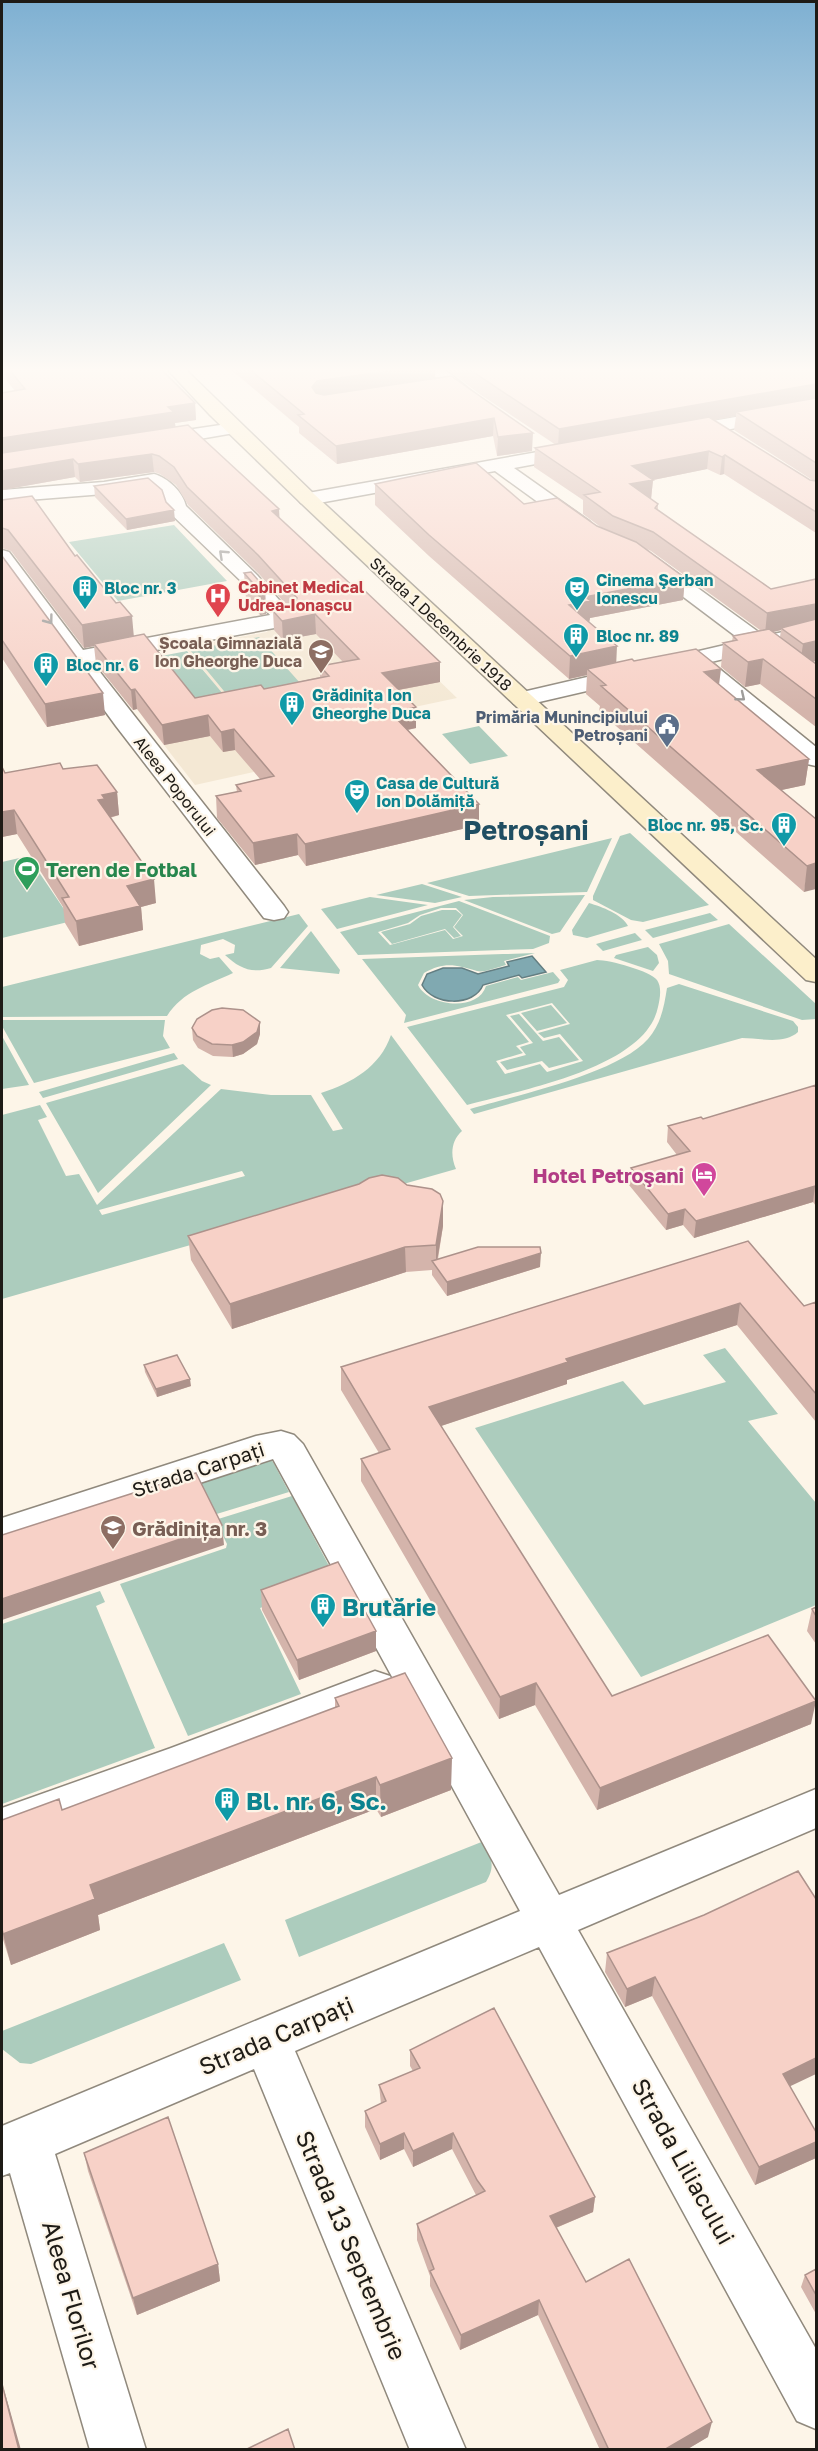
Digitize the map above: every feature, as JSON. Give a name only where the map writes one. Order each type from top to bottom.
[{"type":"main road","name":"Strada 1 Decembrie 1918","points":[[291,482],[816,974]]},
{"type":"street","points":[[2,495],[104,488],[136,482]]},
{"type":"street","points":[[78,658],[285,619],[250,579],[176,508],[174,497],[158,482]]},
{"type":"street","points":[[308,499],[401,482]]},
{"type":"street","points":[[522,482],[598,536]]},
{"type":"street","points":[[634,553],[644,557],[760,644]]},
{"type":"street","name":"Aleea Poporului","points":[[2,556],[124,722],[274,912]]},
{"type":"street","points":[[522,699],[816,631]]},
{"type":"street","points":[[695,660],[816,759]]},
{"type":"street","name":"Strada Carpați","points":[[2,1533],[269,1446],[280,1445],[290,1454],[308,1484],[551,1920]]},
{"type":"street","points":[[2,1827],[186,1761],[413,1674]]},
{"type":"street","name":"Strada Carpați","points":[[14,2146],[816,1808]]},
{"type":"street","name":"Strada Liliacului","points":[[551,1920],[816,2402]]},
{"type":"street","name":"Strada 13 Septembrie","points":[[266,2040],[438,2450]]},
{"type":"street","name":"Aleea Florilor","points":[[14,2146],[118,2450]]},
{"type":"shaded area","name":"Școala Gimnazială Ion Gheorghe Duca","points":[[364,608],[457,698],[372,716],[395,741],[195,785],[164,745],[238,729],[233,707],[185,647],[267,632],[270,626]]},
{"type":"green space","points":[[174,525],[227,581],[118,601],[69,542]]},
{"type":"green space","points":[[259,637],[309,693],[238,708],[190,650]]},
{"type":"green space","points":[[187,651],[234,707],[213,735],[151,658]]},
{"type":"green space","points":[[479,726],[508,756],[470,764],[442,734]]},
{"type":"green space","points":[[630,833],[709,905],[643,922],[631,920],[593,900],[620,836]]},
{"type":"green space","points":[[612,838],[587,892],[469,896],[427,883]]},
{"type":"green space","name":"Teren de Fotbal","points":[[28,856],[72,921],[2,938],[2,862]]},
{"type":"green space","points":[[422,884],[462,897],[435,903],[376,895]]},
{"type":"green space","points":[[585,895],[560,932],[552,934],[464,900],[493,897]]},
{"type":"green space","points":[[370,897],[428,905],[337,929],[321,909]]},
{"type":"green space","points":[[459,901],[550,936],[549,943],[533,949],[358,955],[340,932]],"holes":[[[441,908],[456,908],[463,915],[454,927],[463,936],[453,939],[445,930],[390,945],[378,932],[408,923],[420,915]]]},
{"type":"green space","points":[[589,903],[616,915],[628,926],[587,938],[573,935],[572,930]]},
{"type":"green space","points":[[442,910],[456,910],[462,915],[453,927],[461,936],[454,938],[445,929],[392,944],[381,932],[410,924],[421,916]]},
{"type":"green space","points":[[710,913],[718,920],[653,938],[645,930]]},
{"type":"green space","points":[[299,914],[308,926],[271,968],[251,970],[235,963],[225,955],[234,953],[235,945],[223,939],[201,945],[200,954],[210,959],[219,957],[233,973],[188,995],[173,1007],[167,1016],[2,1017],[2,987]]},
{"type":"green space","points":[[729,924],[816,1004],[816,1019],[802,1020],[669,974],[668,961],[659,944]]},
{"type":"green space","points":[[311,931],[340,970],[339,974],[280,968]]},
{"type":"green space","points":[[635,933],[642,940],[603,951],[596,944]]},
{"type":"green space","points":[[648,947],[657,955],[659,963],[653,971],[614,958],[616,955]]},
{"type":"green space","points":[[535,953],[504,961],[506,965],[483,971],[457,966],[438,967],[424,973],[418,985],[432,998],[442,1002],[464,1003],[474,1000],[486,986],[518,977],[521,980],[553,972],[560,980],[558,983],[404,1023],[406,1015],[362,959]]},
{"type":"green space","points":[[597,960],[629,967],[653,977],[659,983],[660,997],[649,1028],[631,1046],[606,1061],[578,1073],[467,1105],[407,1027],[564,987],[568,980],[560,970]],"holes":[[[552,1003],[570,1024],[538,1033],[544,1038],[560,1034],[583,1061],[547,1072],[540,1064],[505,1074],[496,1061],[523,1053],[516,1046],[529,1042],[506,1015]]]},
{"type":"green space","points":[[679,984],[793,1021],[798,1027],[798,1032],[779,1040],[742,1038],[474,1114],[470,1109],[565,1082],[614,1063],[648,1039],[659,1021],[667,988]]},
{"type":"green space","points":[[551,1005],[567,1023],[537,1031],[521,1013]]},
{"type":"green space","points":[[519,1014],[543,1041],[559,1037],[579,1060],[549,1068],[542,1061],[507,1070],[500,1062],[526,1055],[520,1047],[533,1043],[510,1016]]},
{"type":"green space","points":[[2,1020],[165,1020],[163,1036],[170,1048],[34,1083],[2,1026]]},
{"type":"green space","points":[[391,1035],[462,1131],[453,1148],[456,1169],[2,1299],[2,1115],[40,1105],[47,1117],[38,1120],[66,1176],[79,1174],[97,1205],[221,1089],[271,1095],[311,1095],[333,1131],[343,1129],[321,1093],[354,1079],[364,1072],[380,1056]],"holes":[[[242,1171],[245,1176],[102,1215],[99,1210]]]},
{"type":"green space","points":[[2,1036],[29,1085],[2,1089]]},
{"type":"green space","points":[[174,1053],[178,1059],[43,1098],[39,1092]]},
{"type":"green space","points":[[183,1064],[202,1081],[211,1085],[98,1193],[46,1103]]},
{"type":"green space","points":[[725,1348],[778,1414],[748,1421],[816,1503],[816,1605],[641,1677],[475,1428],[623,1381],[644,1405],[726,1382],[703,1355]]},
{"type":"green space","points":[[260,1458],[270,1459],[273,1462],[289,1492],[210,1516],[91,1528]]},
{"type":"green space","points":[[292,1496],[337,1581],[260,1608],[301,1694],[188,1736],[120,1584],[226,1548],[227,1544],[215,1520]]},
{"type":"green space","points":[[100,1591],[105,1602],[96,1606],[155,1748],[2,1804],[2,1624]]},
{"type":"green space","points":[[484,1841],[492,1866],[486,1882],[299,1957],[285,1920]]},
{"type":"green space","points":[[224,1943],[241,1980],[31,2064],[20,2063],[2,2049],[2,2031]]},
{"type":"water","points":[[532,956],[546,972],[522,978],[519,975],[483,985],[478,992],[463,1000],[453,1001],[435,997],[422,985],[427,974],[443,968],[462,968],[478,974],[509,966],[507,962]]},
{"type":"building","points":[[118,482],[153,482],[162,490],[166,502],[174,510],[126,519],[94,486]]},
{"type":"building","points":[[184,482],[250,482],[279,509],[272,511],[357,590],[363,589],[440,662],[382,673],[416,707],[391,713],[479,804],[305,844],[297,834],[253,843],[216,796],[241,791],[236,785],[274,776],[234,729],[221,732],[208,715],[162,725],[135,689],[131,690],[94,644],[144,634],[195,698],[261,685],[264,689],[329,676],[320,666],[359,659],[315,614],[282,621],[273,611],[293,607],[297,598],[258,555]]},
{"type":"building","points":[[499,482],[524,504],[557,498],[597,526],[636,542],[685,578],[585,597],[591,601],[569,605],[617,646],[570,656],[429,535],[375,484]]},
{"type":"building","points":[[586,482],[639,482],[630,484],[658,504],[655,508],[771,589],[816,579],[816,604],[767,613],[653,532],[613,516],[584,495],[600,492]]},
{"type":"building","points":[[769,482],[816,482],[816,512]]},
{"type":"building","points":[[32,496],[75,556],[77,555],[116,603],[120,602],[132,616],[82,625],[8,530],[2,528],[2,500]]},
{"type":"building","points":[[2,556],[103,693],[45,704],[2,640]]},
{"type":"building","points":[[251,572],[265,588],[258,589],[244,573]]},
{"type":"building","points":[[816,619],[816,641],[803,644],[781,628]]},
{"type":"building","points":[[769,629],[816,664],[816,699],[763,659],[748,662],[723,643],[737,640],[733,636]]},
{"type":"building","points":[[696,649],[721,669],[704,672],[809,759],[757,770],[816,819],[816,863],[807,866],[601,686],[606,685],[587,669]]},
{"type":"building","points":[[60,763],[63,769],[97,765],[117,792],[102,795],[105,799],[98,800],[154,879],[127,886],[140,906],[76,921],[62,898],[69,897],[14,810],[2,812],[2,767],[5,773]]},
{"type":"building","points":[[222,1008],[243,1010],[260,1022],[257,1032],[243,1042],[232,1045],[212,1044],[197,1036],[192,1028],[197,1019],[212,1010]]},
{"type":"building","points":[[816,1085],[816,1187],[696,1221],[685,1209],[668,1214],[631,1168],[690,1151],[668,1126],[701,1117],[703,1119]]},
{"type":"building","points":[[382,1175],[398,1178],[407,1185],[432,1189],[440,1194],[443,1201],[436,1245],[405,1247],[230,1304],[188,1236],[359,1184],[369,1178]]},
{"type":"building","points":[[748,1241],[804,1306],[816,1302],[816,1394],[740,1303],[566,1359],[568,1362],[429,1407],[612,1696],[768,1635],[816,1701],[600,1788],[536,1683],[500,1697],[361,1459],[390,1449],[341,1367]]},
{"type":"building","points":[[478,1247],[540,1247],[541,1253],[447,1282],[432,1261]]},
{"type":"building","points":[[177,1355],[190,1379],[156,1389],[144,1365]]},
{"type":"building","name":"Grădinița nr. 3","points":[[196,1473],[222,1525],[2,1599],[2,1535]]},
{"type":"building","name":"Brutărie","points":[[338,1562],[376,1631],[297,1660],[261,1590]]},
{"type":"building","points":[[405,1673],[452,1758],[380,1785],[376,1777],[90,1885],[95,1899],[3,1934],[2,1820],[59,1799],[62,1810],[339,1706],[335,1698]]},
{"type":"building","points":[[798,1871],[816,1899],[816,2058],[783,2074],[816,2132],[816,2142],[759,2167],[655,1977],[627,1989],[607,1953],[704,1915]]},
{"type":"building","points":[[494,2008],[595,2197],[550,2216],[586,2282],[629,2259],[712,2422],[664,2450],[609,2450],[539,2300],[461,2335],[430,2271],[434,2269],[417,2224],[485,2191],[453,2133],[413,2151],[404,2133],[380,2144],[365,2111],[386,2101],[379,2085],[420,2068],[410,2050]]},
{"type":"building","points":[[168,2117],[218,2264],[133,2298],[84,2153]]},
{"type":"building","points":[[816,2269],[816,2295],[805,2275]]},
{"type":"building","points":[[2,2384],[19,2450],[2,2450]]},
{"type":"building","points":[[288,2429],[295,2450],[245,2450]]},
{"type":"place","name":"Bloc nr. 3","points":[[85,611]]},
{"type":"place","name":"Cinema Şerban Ionescu","points":[[577,612]]},
{"type":"place","name":"Cabinet Medical Udrea-Ionașcu","points":[[218,619]]},
{"type":"place","name":"Bloc nr. 89","points":[[576,659]]},
{"type":"place","name":"Școala Gimnazială Ion Gheorghe Duca","points":[[321,675]]},
{"type":"place","name":"Bloc nr. 6","points":[[46,688]]},
{"type":"place","name":"Grădinița Ion Gheorghe Duca","points":[[292,727]]},
{"type":"place","name":"Primăria Munincipiului Petroșani","points":[[667,749]]},
{"type":"place","name":"Casa de Cultură Ion Dolămiță","points":[[357,815]]},
{"type":"place","name":"Bloc nr. 95, Sc.","points":[[784,848]]},
{"type":"place","name":"Teren de Fotbal","points":[[27,892]]},
{"type":"place","name":"Hotel Petroşani","points":[[704,1198]]},
{"type":"place","name":"Grădinița nr. 3","points":[[113,1551]]},
{"type":"place","name":"Brutărie","points":[[323,1629]]},
{"type":"place","name":"Bl. nr. 6, Sc.","points":[[227,1823]]},
{"type":"district","name":"Petroșani","points":[[526,830]]}]
